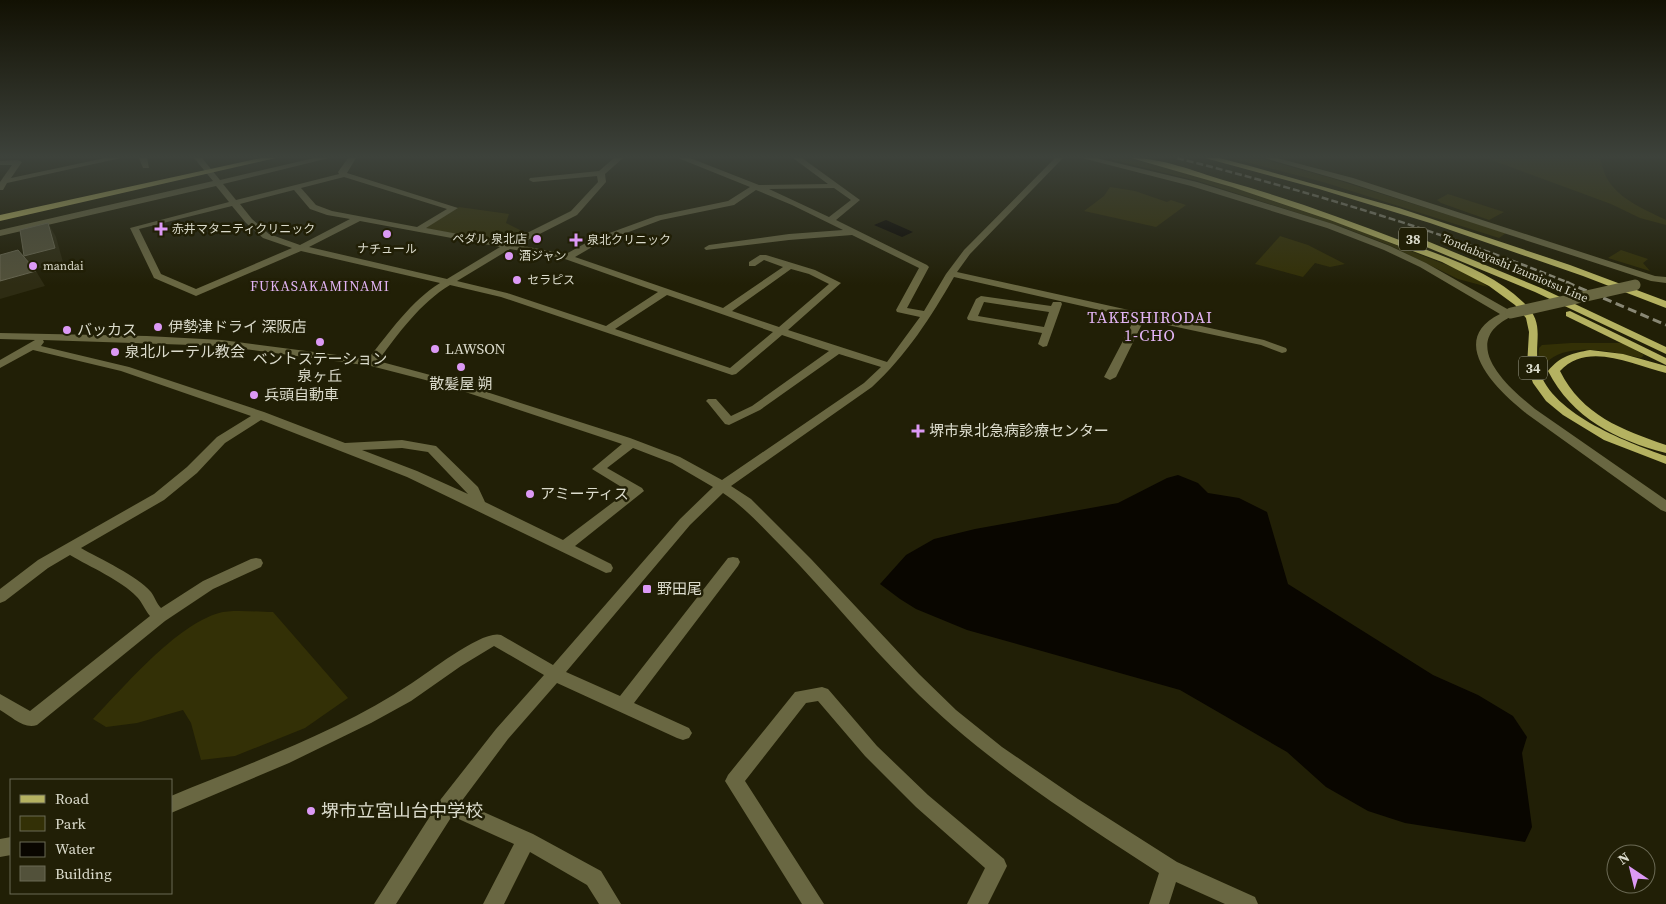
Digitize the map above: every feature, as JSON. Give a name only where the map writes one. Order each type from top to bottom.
[{"type":"main road","points":[[0,218],[81,200]]},
{"type":"main road","points":[[1285,200],[1435,256]]},
{"type":"main road","name":"Tondabayashi Izumiotsu Line","points":[[1300,200],[1444,250],[1538,290],[1666,351]]},
{"type":"main road","points":[[1369,200],[1589,275],[1666,305]]},
{"type":"main road","name":"Tondabayashi Izumiotsu Line","points":[[1471,234],[1576,273],[1666,312]]},
{"type":"main road","name":"38","points":[[1435,256],[1527,294],[1666,362]]},
{"type":"main road","name":"34","points":[[1435,256],[1507,294],[1520,304],[1533,321],[1533,366],[1537,381],[1563,410],[1612,440],[1666,460]]},
{"type":"main road","name":"34","points":[[1666,370],[1609,354],[1586,354],[1568,357],[1559,363],[1554,371],[1569,398],[1584,411],[1627,435],[1666,449]]},
{"type":"street","points":[[0,233],[141,200]]},
{"type":"street","points":[[242,200],[134,228],[156,276],[196,293],[300,248],[357,219]]},
{"type":"street","points":[[308,200],[314,207],[357,219],[567,257],[723,312],[889,366]]},
{"type":"street","points":[[419,229],[454,208],[429,200]]},
{"type":"street","points":[[371,363],[420,305],[449,281],[507,246],[574,213],[586,200]]},
{"type":"street","points":[[567,257],[596,240],[659,218],[731,203],[735,200]]},
{"type":"street","points":[[788,200],[924,267],[901,310],[927,315]]},
{"type":"street","points":[[830,220],[856,200]]},
{"type":"street","points":[[384,904],[448,805],[502,734],[685,522],[722,486],[868,385],[889,366],[927,315],[951,274],[967,252],[1018,200]]},
{"type":"street","points":[[1246,200],[1330,226],[1387,248],[1423,265],[1510,313]]},
{"type":"street","points":[[1412,200],[1654,279],[1666,280]]},
{"type":"street","points":[[235,202],[249,221],[266,236],[300,248],[504,295],[732,372],[836,283],[812,272],[763,257],[752,264]]},
{"type":"street","points":[[709,248],[789,237],[854,232]]},
{"type":"street","points":[[723,312],[790,266]]},
{"type":"street","points":[[951,274],[1264,343],[1282,350]]},
{"type":"street","points":[[1654,279],[1510,313],[1489,324],[1484,334],[1481,352],[1489,369],[1501,384],[1532,412],[1666,507]]},
{"type":"street","points":[[608,329],[664,292]]},
{"type":"street","points":[[1043,344],[1060,297]]},
{"type":"street","points":[[1048,331],[972,318],[981,299],[1055,310]]},
{"type":"street","points":[[1110,377],[1141,315]]},
{"type":"street","points":[[0,336],[147,339],[222,343],[371,363],[446,382],[631,442],[676,460],[746,502],[774,529],[913,679],[950,715],[996,752],[1071,805],[1170,869],[1248,904]]},
{"type":"street","points":[[0,364],[33,346],[45,337]]},
{"type":"street","points":[[33,346],[125,369],[260,415],[412,474],[480,504],[606,568]]},
{"type":"street","points":[[712,400],[730,420],[756,408],[838,350]]},
{"type":"street","points":[[0,597],[43,564],[159,497],[192,470],[221,440],[260,415]]},
{"type":"street","points":[[564,547],[637,491],[598,469],[631,442]]},
{"type":"street","points":[[344,448],[363,445],[402,444],[421,446],[432,450],[473,490],[480,504]]},
{"type":"street","points":[[69,548],[135,586],[146,596],[149,605],[160,617]]},
{"type":"street","points":[[623,705],[733,562]]},
{"type":"street","points":[[0,700],[31,720],[160,617],[208,585],[256,563]]},
{"type":"street","points":[[172,805],[317,741],[394,703],[477,647],[495,639],[555,674],[683,733]]},
{"type":"street","points":[[814,904],[734,781],[801,697],[822,694],[877,757],[930,808],[997,866],[977,904]]},
{"type":"street","points":[[448,805],[526,840],[594,878],[611,904]]},
{"type":"street","points":[[493,904],[526,840]]},
{"type":"street","points":[[1159,904],[1170,869]]},
{"type":"green space","points":[[1098,200],[1162,200],[1167,202],[1172,200],[1186,205],[1156,227],[1084,211]]},
{"type":"green space","points":[[1258,200],[1275,200],[1345,225],[1454,268],[1472,276],[1488,287],[1458,279],[1389,245],[1345,228]]},
{"type":"green space","points":[[1380,200],[1402,200],[1506,233],[1499,238]]},
{"type":"green space","points":[[1437,200],[1467,200],[1504,212],[1489,220]]},
{"type":"green space","points":[[1601,200],[1628,200],[1666,220],[1666,225],[1640,218]]},
{"type":"green space","points":[[459,207],[509,214],[506,223],[528,234],[512,242],[505,243],[424,228]]},
{"type":"green space","points":[[1280,236],[1308,245],[1345,264],[1330,267],[1315,263],[1303,277],[1255,264]]},
{"type":"green space","points":[[1621,250],[1648,259],[1643,263],[1650,271],[1608,258]]},
{"type":"green space","points":[[1623,343],[1644,355],[1641,358],[1604,351],[1577,350],[1565,352],[1554,357],[1545,364],[1546,372],[1540,372],[1538,362],[1539,348],[1542,345]]},
{"type":"green space","points":[[238,611],[273,612],[348,698],[305,728],[235,756],[201,760],[191,723],[183,710],[137,723],[106,727],[93,719],[152,658],[186,630],[219,613]]},
{"type":"water","points":[[886,220],[913,232],[902,237],[874,225]]},
{"type":"water","points":[[1178,475],[1198,483],[1208,493],[1239,498],[1267,512],[1288,584],[1433,675],[1478,695],[1513,716],[1527,737],[1522,753],[1532,827],[1525,842],[1405,823],[1368,811],[1326,787],[1287,752],[1180,690],[967,630],[916,609],[880,584],[906,555],[934,539],[975,529],[1118,503],[1167,478]]},
{"type":"building","points":[[48,223],[55,248],[24,256],[20,230]]},
{"type":"building","points":[[18,250],[36,271],[0,281],[0,255]]},
{"type":"railway","points":[[1330,200],[1473,246],[1569,283]]},
{"type":"railway","points":[[1566,282],[1666,325]]},
{"type":"place","name":"赤井マタニティクリニック","points":[[161,229]]},
{"type":"place","name":"ナチュール","points":[[387,234]]},
{"type":"place","name":"ペダル 泉北店","points":[[537,239]]},
{"type":"place","name":"泉北クリニック","points":[[576,240]]},
{"type":"place","name":"酒ジャン","points":[[509,256]]},
{"type":"place","name":"mandai","points":[[33,266]]},
{"type":"place","name":"セラピス","points":[[517,280]]},
{"type":"place","name":"伊勢津ドライ 深阪店","points":[[158,327]]},
{"type":"place","name":"バッカス","points":[[67,330]]},
{"type":"place","name":"ベントステーション 泉ヶ丘","points":[[320,342]]},
{"type":"place","name":"LAWSON","points":[[435,349]]},
{"type":"place","name":"泉北ルーテル教会","points":[[115,352]]},
{"type":"place","name":"散髪屋 朔","points":[[461,367]]},
{"type":"place","name":"兵頭自動車","points":[[254,395]]},
{"type":"place","name":"堺市泉北急病診療センター","points":[[918,431]]},
{"type":"place","name":"アミーティス","points":[[530,494]]},
{"type":"place","name":"野田尾","points":[[647,589]]},
{"type":"place","name":"堺市立宮山台中学校","points":[[311,811]]},
{"type":"district","name":"FUKASAKAMINAMI","points":[[320,286]]},
{"type":"district","name":"TAKESHIRODAI 1-CHO","points":[[1150,326]]}]
